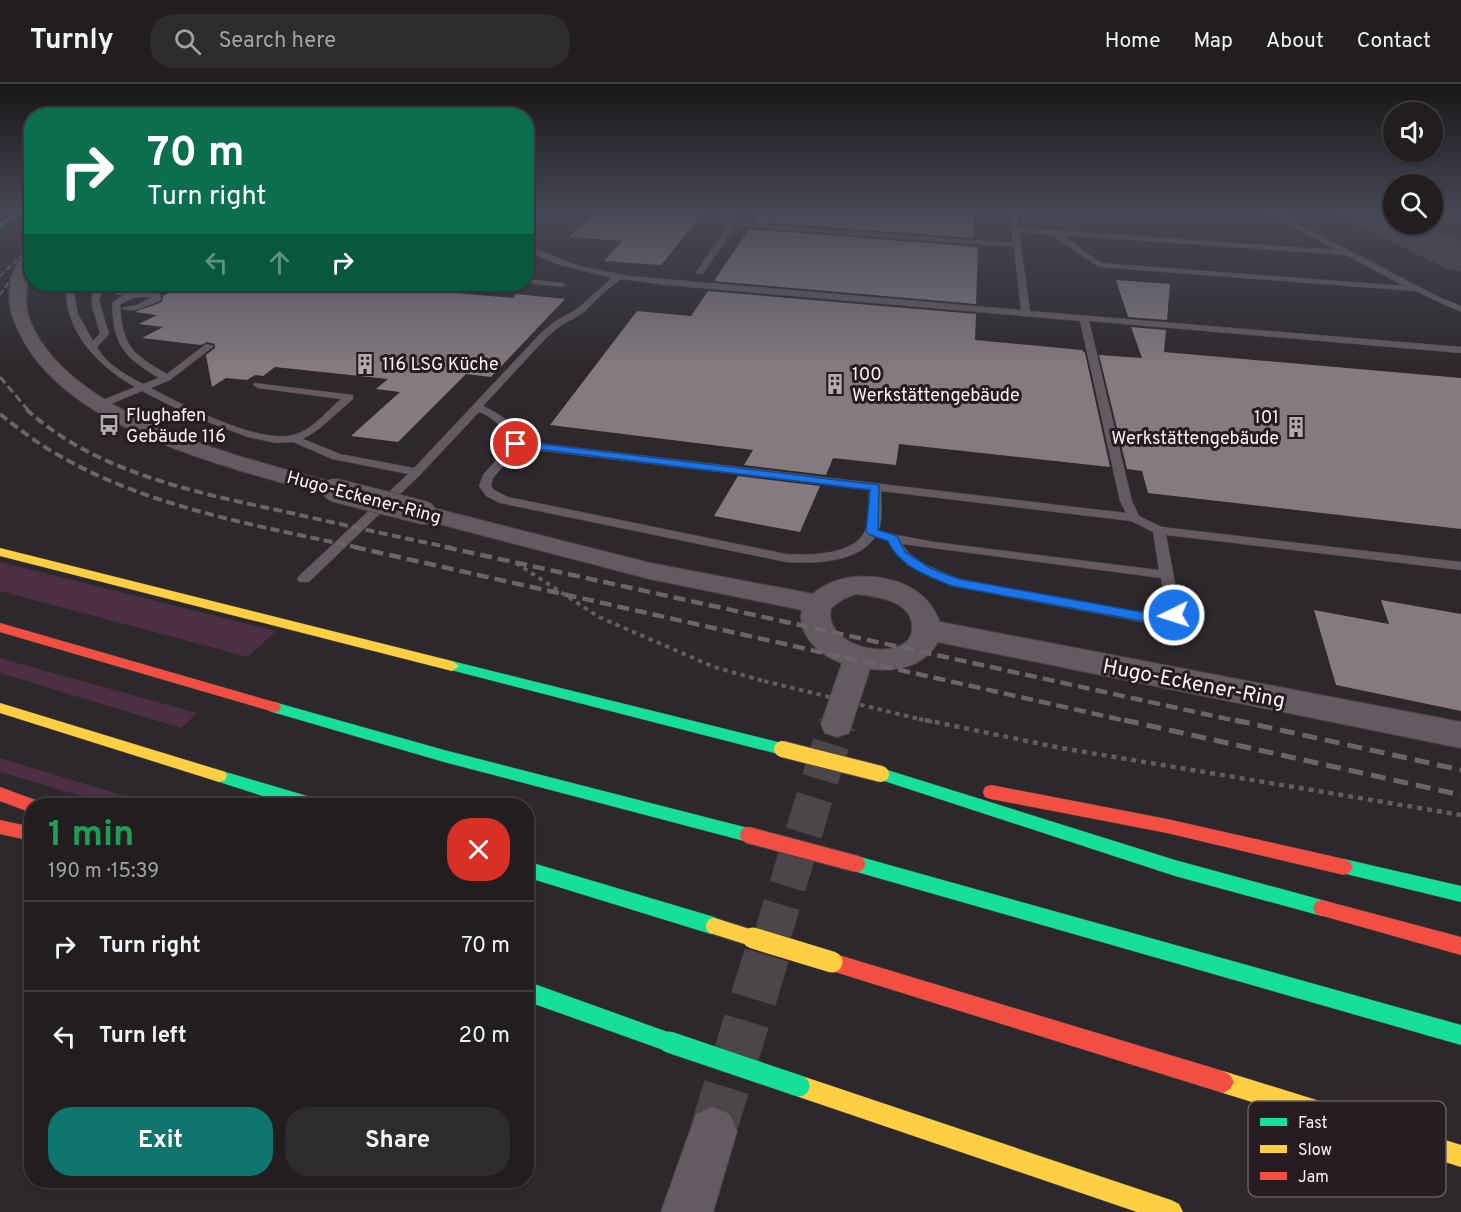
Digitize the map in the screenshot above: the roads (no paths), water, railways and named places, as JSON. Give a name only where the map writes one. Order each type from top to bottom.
[{"type":"highway","points":[[0,552],[881,774],[1175,868],[1461,946]]},
{"type":"highway","points":[[0,627],[444,756],[858,864],[1461,1035]]},
{"type":"highway","points":[[0,708],[291,798]]},
{"type":"highway","points":[[881,774],[1066,806],[1461,894]]},
{"type":"highway","points":[[0,794],[24,803]]},
{"type":"highway","points":[[0,827],[24,832]]},
{"type":"highway","points":[[534,871],[1283,1101]]},
{"type":"highway","points":[[534,995],[1171,1212]]},
{"type":"highway","points":[[1446,1151],[1461,1156]]},
{"type":"street","name":"Hugo-Eckener-Ring","points":[[24,266],[20,272],[17,297],[19,311],[27,334],[61,377],[99,405],[183,442],[334,490],[650,571],[819,604]]},
{"type":"street","points":[[874,585],[891,588],[906,595],[918,605],[926,616],[928,630],[920,645],[910,653],[897,658],[859,657],[833,646],[822,636],[816,625],[815,614],[819,604],[828,595],[849,586],[874,585]]},
{"type":"street","name":"Hugo-Eckener-Ring","points":[[928,630],[1461,735]]},
{"type":"street","points":[[837,724],[859,657]]},
{"type":"street","points":[[687,1212],[713,1131]]},
{"type":"lane","points":[[569,264],[595,272],[666,284],[1461,350]]},
{"type":"lane","points":[[700,272],[706,264]]},
{"type":"lane","points":[[1019,264],[1026,313]]},
{"type":"lane","points":[[1097,264],[1416,289]]},
{"type":"lane","points":[[1368,264],[1461,309]]},
{"type":"lane","points":[[304,579],[417,472],[543,336],[580,311],[600,291],[619,277]]},
{"type":"lane","points":[[534,282],[562,285]]},
{"type":"lane","points":[[70,291],[70,303],[77,326],[96,354],[104,362],[145,388],[186,411],[248,433],[276,440],[295,440],[304,447],[360,462],[417,472]]},
{"type":"lane","points":[[92,346],[105,334],[97,313],[94,295],[98,291]]},
{"type":"lane","points":[[118,291],[132,295],[146,294],[158,298],[151,303],[125,308]]},
{"type":"lane","points":[[146,294],[152,291]]},
{"type":"lane","points":[[132,295],[117,303],[121,340],[126,352],[167,378]]},
{"type":"lane","points":[[1084,318],[1126,501],[1134,518]]},
{"type":"lane","points":[[99,405],[167,378],[208,346]]},
{"type":"lane","points":[[258,385],[349,397],[295,440]]},
{"type":"lane","points":[[478,408],[489,412],[514,434],[516,444]]},
{"type":"lane","points":[[516,444],[1134,518],[1159,530],[1461,566]]},
{"type":"lane","points":[[516,444],[487,477],[484,486],[490,493],[504,500],[786,558],[805,560],[838,554],[864,541],[872,532],[875,488]]},
{"type":"lane","points":[[893,539],[900,554],[926,571],[956,583],[1163,621],[1171,619],[1174,615],[1159,530]]},
{"type":"lane","points":[[872,532],[893,539],[934,546],[1168,575]]},
{"type":"tunnel","points":[[771,940],[837,724]]},
{"type":"tunnel","points":[[713,1131],[772,938]]},
{"type":"railway","points":[[0,276],[13,264]]},
{"type":"railway","points":[[0,295],[15,273],[24,265]]},
{"type":"railway","points":[[0,377],[28,410]]},
{"type":"railway","points":[[26,409],[54,431],[84,450],[151,478],[221,497],[452,548]]},
{"type":"railway","points":[[0,414],[52,451],[95,474],[131,489],[206,513],[360,548]]},
{"type":"railway","points":[[354,547],[1131,722]]},
{"type":"railway","points":[[445,547],[1241,722]]},
{"type":"railway","points":[[1124,720],[1461,795]]},
{"type":"railway","points":[[1235,720],[1461,770]]},
{"type":"place","name":"116 LSG Küche","points":[[365,364]]},
{"type":"place","name":"100 Werkstättengebäude","points":[[835,384]]},
{"type":"place","name":"Flughafen Gebäude 116","points":[[109,425]]},
{"type":"place","name":"101 Werkstättengebäude","points":[[1296,427]]}]
